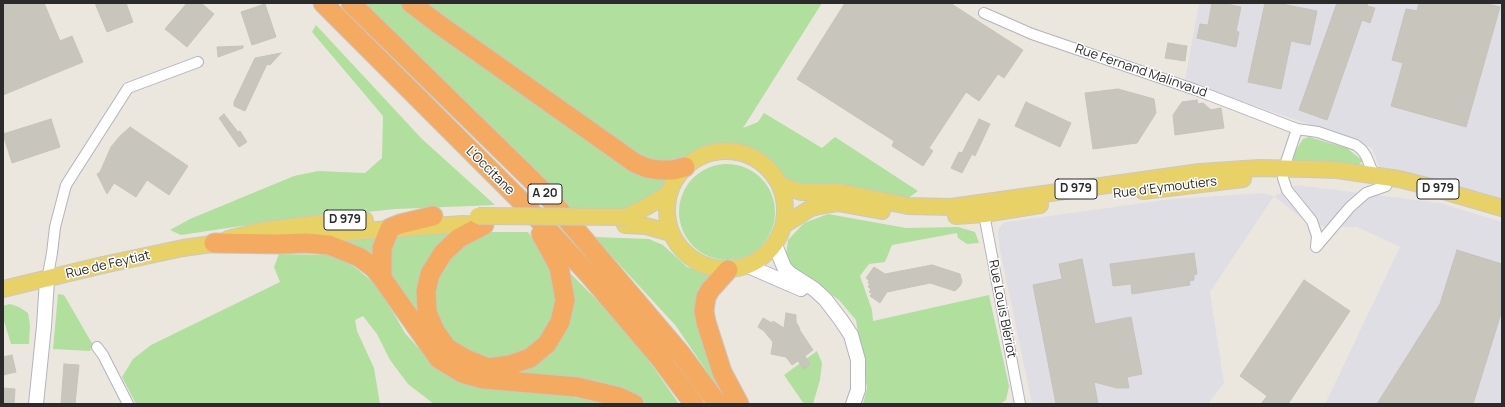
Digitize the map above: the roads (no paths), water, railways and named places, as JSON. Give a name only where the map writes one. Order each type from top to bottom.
[{"type":"highway","name":"L'Occitane","points":[[323,3],[514,195],[591,277],[659,357],[694,404]]},
{"type":"highway","name":"L'Occitane","points":[[351,3],[543,191],[681,354],[718,404]]},
{"type":"highway","points":[[411,3],[635,163],[647,168],[659,170],[674,170],[685,167]]},
{"type":"highway","points":[[481,221],[443,253],[430,274],[426,291],[427,312],[435,331],[446,348],[466,359],[488,368],[510,365],[530,358],[547,344],[560,322],[565,300],[559,267],[545,240],[514,195]]},
{"type":"highway","points":[[382,278],[382,248],[390,228],[433,216]]},
{"type":"highway","points":[[214,243],[306,243],[329,245],[359,257],[374,268],[439,359],[462,373],[484,379],[577,387],[619,398],[634,404]]},
{"type":"highway","points":[[728,270],[710,290],[706,297],[704,311],[722,372],[739,404]]},
{"type":"main road","points":[[718,151],[737,152],[755,158],[770,169],[780,185],[786,204],[784,225],[775,245],[763,257],[748,266],[728,270],[710,268],[694,260],[680,248],[671,233],[666,214],[668,194],[672,184],[685,167],[700,156],[718,151]]},
{"type":"main road","name":"D 979","points":[[780,185],[801,192],[841,192],[908,206],[951,207],[1200,172],[1259,168],[1283,173],[1337,170],[1374,175],[1423,185],[1502,208]]},
{"type":"main road","name":"Rue d'Eymoutiers","points":[[784,225],[811,208],[838,203],[914,218],[984,214],[1089,197],[1247,179],[1283,173],[1386,186],[1433,196],[1502,216]]},
{"type":"main road","name":"D 979","points":[[625,221],[668,194]]},
{"type":"main road","name":"D 979","points":[[214,243],[264,230],[287,227],[340,221],[433,216],[481,221],[625,221],[671,233]]},
{"type":"main road","name":"D 979","points":[[214,243],[268,237],[463,224],[481,221]]},
{"type":"main road","name":"Rue de Feytiat","points":[[3,289],[47,280],[104,265],[214,243]]},
{"type":"street","name":"Rue Fernand Malinvaud","points":[[984,13],[1032,34],[1196,90],[1297,129],[1318,132],[1356,146],[1362,150],[1366,156],[1374,175]]},
{"type":"street","points":[[36,404],[47,280],[55,227],[66,185],[128,88],[198,62]]},
{"type":"street","points":[[1297,129],[1283,173],[1287,190],[1312,221],[1316,236],[1316,247],[1350,207],[1366,193],[1386,186]]},
{"type":"street","name":"Rue Louis Blériot","points":[[984,214],[1020,404]]},
{"type":"street","points":[[775,245],[784,267],[789,273],[814,289],[825,299],[851,335],[858,360],[858,390],[853,404]]},
{"type":"street","points":[[748,266],[825,299]]},
{"type":"street","points":[[97,347],[104,355],[128,404]]}]
